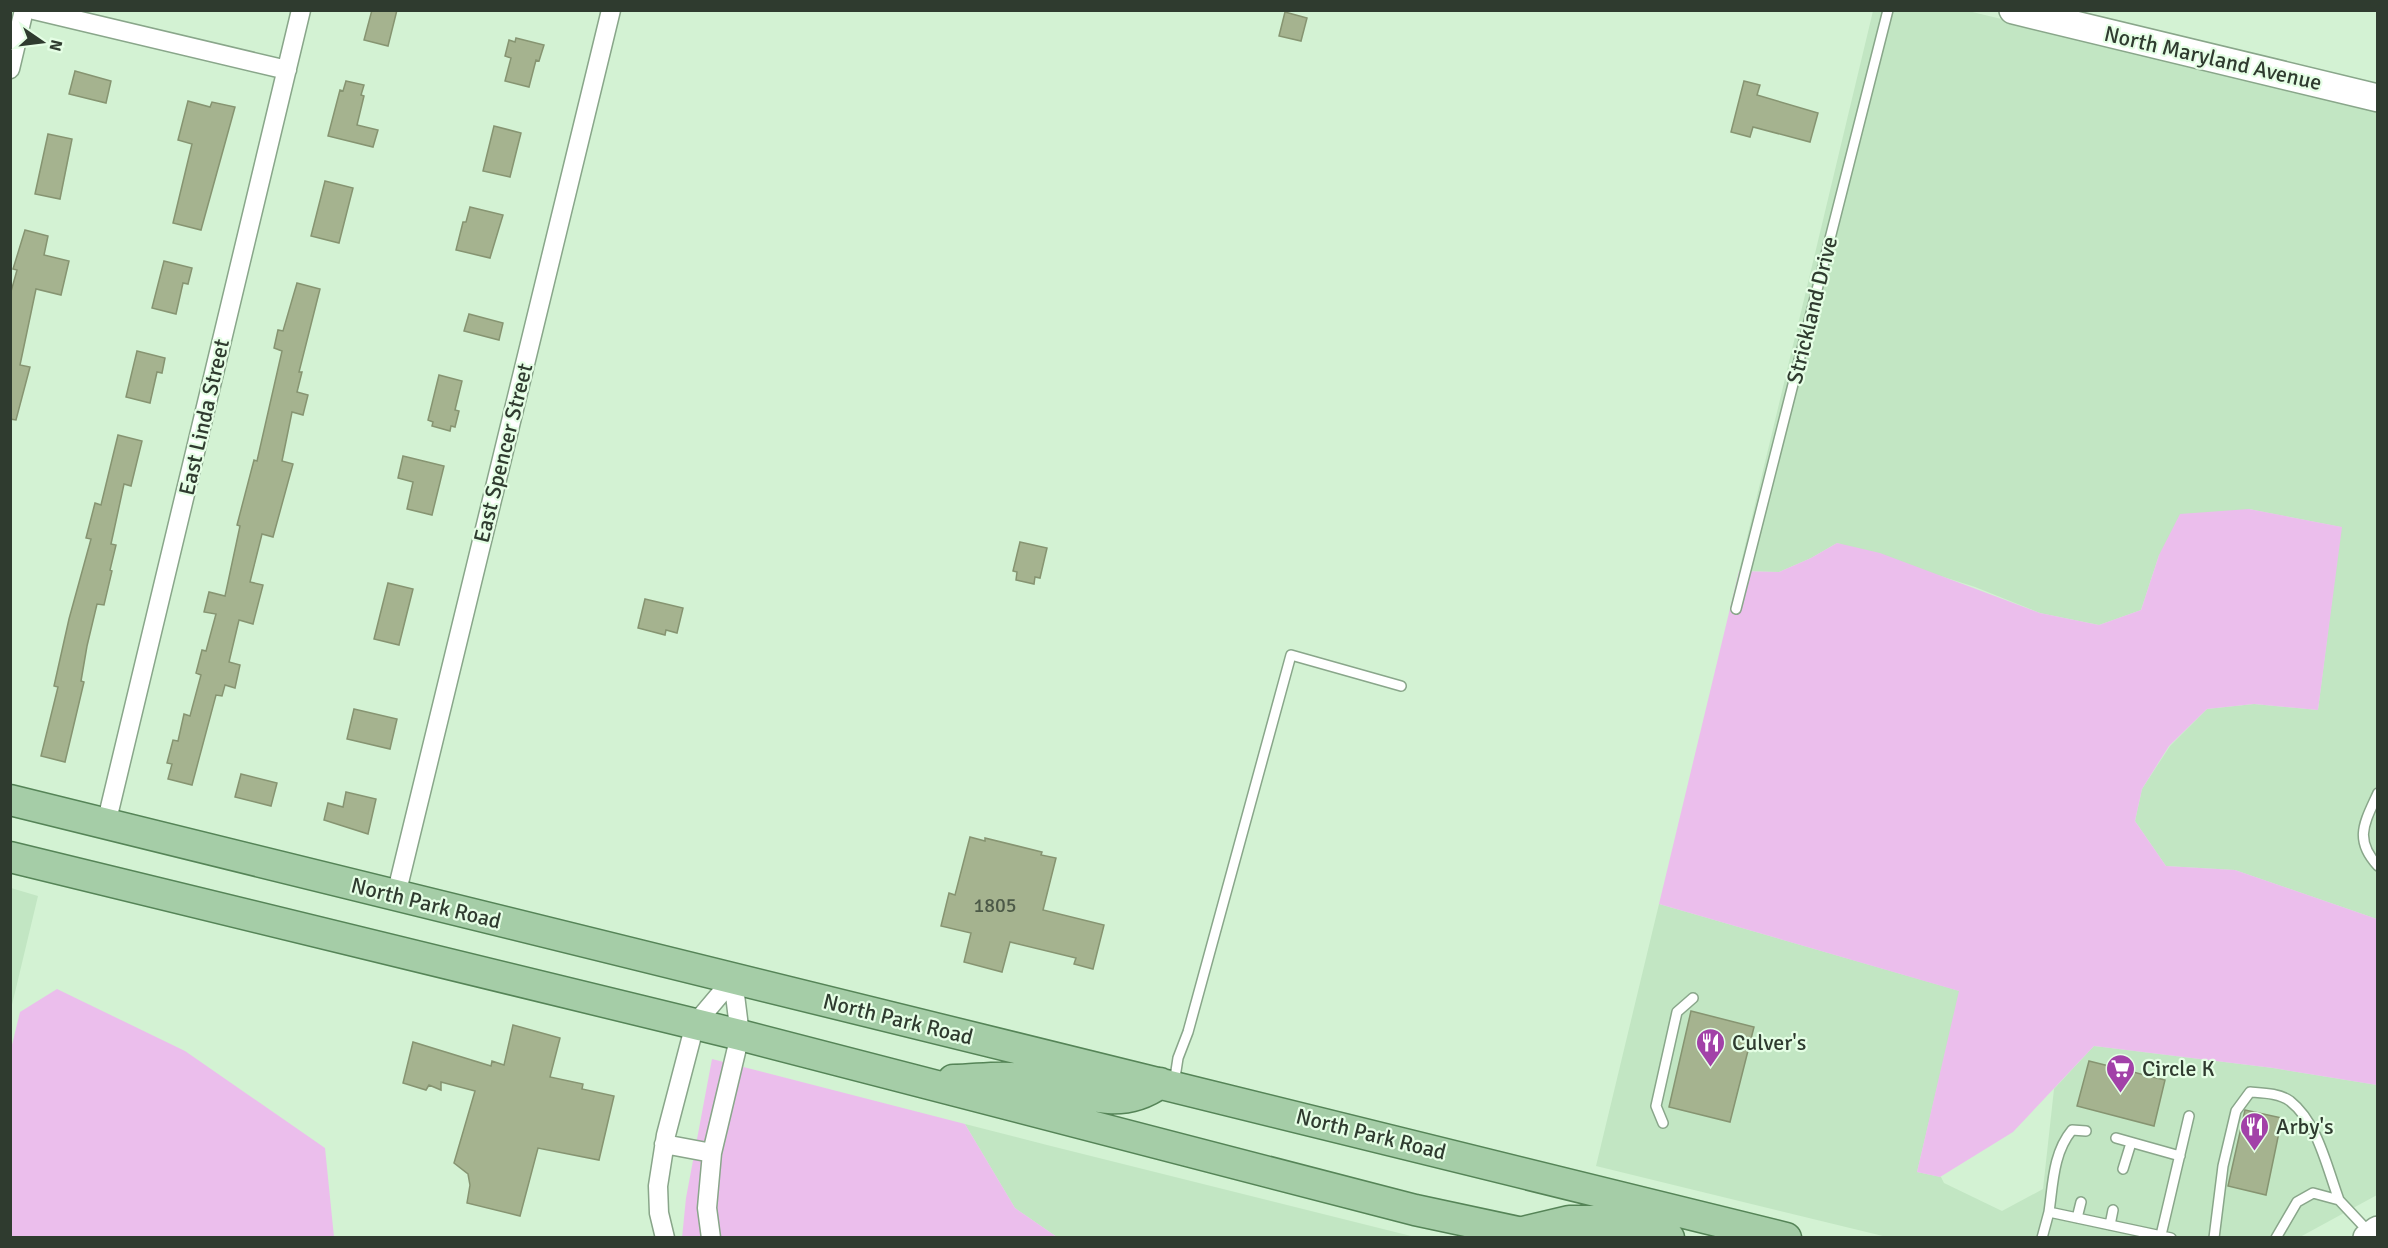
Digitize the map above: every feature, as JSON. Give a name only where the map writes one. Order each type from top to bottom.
[{"type":"main road","name":"North Park Road","points":[[10,800],[1786,1238]]},
{"type":"main road","points":[[10,857],[740,1035],[1415,1210],[1534,1235],[1569,1221],[1606,1221],[1669,1238]]},
{"type":"main road","points":[[920,1081],[1021,1078],[1108,1100],[1143,1095],[1166,1085]]},
{"type":"street","points":[[10,69],[24,10]]},
{"type":"street","points":[[34,10],[287,70]]},
{"type":"street","name":"East Linda Street","points":[[106,824],[301,10]]},
{"type":"street","name":"East Spencer Street","points":[[396,896],[611,10]]},
{"type":"street","name":"North Maryland Avenue","points":[[2013,10],[2378,98]]},
{"type":"street","points":[[665,1238],[659,1213],[658,1186],[664,1144],[695,1024],[733,979]]},
{"type":"street","points":[[711,1238],[707,1208],[712,1153],[740,1035],[733,979]]},
{"type":"street","points":[[664,1144],[712,1153]]},
{"type":"lane","name":"Strickland Drive","points":[[1736,609],[1888,10]]},
{"type":"lane","points":[[1166,1085],[1188,1032],[1291,655],[1401,686]]},
{"type":"lane","points":[[2378,793],[2362,839],[2363,848],[2378,866]]},
{"type":"lane","points":[[1663,1123],[1656,1106],[1677,1012],[1693,998]]},
{"type":"lane","points":[[2214,1238],[2223,1166],[2236,1111],[2250,1092],[2273,1094],[2290,1101],[2313,1130],[2339,1200],[2372,1234]]},
{"type":"lane","points":[[2049,1212],[2166,1237],[2189,1116]]},
{"type":"lane","points":[[2042,1238],[2049,1212],[2055,1168],[2063,1141],[2072,1130],[2086,1131]]},
{"type":"lane","points":[[2116,1138],[2180,1156]]},
{"type":"lane","points":[[2124,1169],[2131,1143]]},
{"type":"lane","points":[[2276,1238],[2297,1202],[2313,1193],[2339,1200]]},
{"type":"lane","points":[[2077,1218],[2081,1202]]},
{"type":"lane","points":[[2109,1225],[2113,1210]]},
{"type":"shaded area","points":[[1873,11],[1968,11],[2377,108],[2377,919],[2235,870],[2166,866],[2135,821],[2142,789],[2170,746],[2207,709],[2254,704],[2318,710],[2341,527],[2249,509],[2159,555],[2141,610],[2099,625],[2040,613],[1975,587],[1837,543],[1779,572],[1739,571]]},
{"type":"shaded area","points":[[2249,509],[2342,527],[2318,710],[2254,704],[2207,709],[2169,746],[2142,789],[2135,821],[2166,866],[2235,870],[2377,919],[2377,1085],[2273,1068],[2094,1046],[2013,1132],[1940,1177],[1917,1172],[1959,991],[1659,904],[1739,571],[1779,572],[1837,543],[1880,553],[2040,613],[2099,625],[2141,610],[2159,555],[2180,514]]},
{"type":"shaded area","points":[[10,888],[38,896],[11,1009]]},
{"type":"shaded area","points":[[1659,904],[1960,991],[1917,1172],[1941,1177],[1944,1183],[2002,1211],[2043,1189],[2054,1089],[2094,1046],[2273,1068],[2377,1085],[2377,1195],[2300,1237],[1887,1237],[1596,1166]]},
{"type":"shaded area","points":[[57,989],[185,1051],[325,1148],[334,1237],[11,1237],[10,1053],[20,1012]]},
{"type":"shaded area","points":[[712,1059],[965,1124],[1015,1208],[1057,1237],[682,1238],[686,1198]]},
{"type":"shaded area","points":[[965,1124],[1415,1237],[1057,1237],[1015,1208]]},
{"type":"building","points":[[372,10],[397,10],[388,46],[364,40]]},
{"type":"building","points":[[1285,12],[1307,18],[1301,41],[1279,36]]},
{"type":"building","points":[[516,38],[544,45],[539,61],[536,60],[529,87],[505,81],[511,58],[505,56],[509,40],[515,42]]},
{"type":"building","points":[[75,71],[111,81],[106,103],[69,94]]},
{"type":"building","points":[[346,81],[364,85],[361,95],[364,96],[357,125],[378,130],[373,147],[328,136],[340,90],[343,91]]},
{"type":"building","points":[[1744,81],[1760,85],[1757,95],[1818,113],[1810,142],[1753,127],[1750,137],[1731,132]]},
{"type":"building","points":[[188,101],[210,107],[212,102],[235,107],[201,230],[173,223],[192,144],[178,140]]},
{"type":"building","points":[[494,126],[521,133],[510,177],[483,171]]},
{"type":"building","points":[[48,134],[72,139],[60,199],[35,194]]},
{"type":"building","points":[[325,181],[353,188],[339,243],[311,236]]},
{"type":"building","points":[[470,207],[503,215],[490,258],[456,250],[463,222],[466,222]]},
{"type":"building","points":[[25,230],[48,236],[44,255],[69,261],[61,295],[36,289],[20,365],[30,367],[16,420],[10,419],[10,295],[17,270],[13,269]]},
{"type":"building","points":[[164,261],[192,268],[188,284],[183,283],[176,314],[152,308]]},
{"type":"building","points":[[297,283],[320,289],[299,372],[302,372],[297,392],[308,395],[303,415],[292,412],[282,461],[293,464],[273,537],[262,534],[250,582],[263,585],[253,624],[239,620],[229,662],[240,665],[235,688],[225,685],[222,696],[216,695],[192,785],[168,779],[172,764],[167,763],[173,740],[178,741],[184,714],[190,716],[201,675],[196,673],[202,650],[206,651],[216,614],[204,612],[209,592],[225,596],[240,526],[237,525],[254,460],[257,461],[282,351],[274,348],[278,330],[283,331]]},
{"type":"building","points":[[469,314],[503,323],[499,340],[464,331]]},
{"type":"building","points":[[137,351],[165,358],[162,373],[157,372],[150,403],[126,397]]},
{"type":"building","points":[[439,375],[462,381],[455,410],[459,411],[455,427],[451,426],[450,431],[432,426],[433,422],[428,420]]},
{"type":"building","points":[[118,435],[142,441],[131,486],[124,484],[111,544],[116,545],[110,570],[112,571],[104,605],[97,604],[81,681],[84,682],[65,762],[41,756],[58,687],[54,686],[69,619],[91,539],[86,538],[95,503],[101,505]]},
{"type":"building","points":[[403,456],[444,466],[432,515],[407,509],[413,482],[398,478]]},
{"type":"building","points":[[1020,542],[1047,548],[1040,578],[1035,577],[1034,584],[1016,580],[1017,572],[1013,571]]},
{"type":"building","points":[[388,583],[413,589],[399,645],[374,639]]},
{"type":"building","points":[[645,599],[683,608],[677,633],[666,630],[665,635],[638,628]]},
{"type":"building","points":[[354,709],[397,719],[390,749],[347,739]]},
{"type":"building","points":[[241,774],[277,783],[271,806],[235,797]]},
{"type":"building","points":[[346,792],[376,799],[368,834],[324,820],[328,803],[343,807]]},
{"type":"building","points":[[970,837],[985,841],[985,838],[1042,852],[1041,855],[1056,858],[1043,910],[1104,925],[1093,969],[1074,964],[1076,958],[1010,942],[1002,972],[964,962],[971,933],[941,926],[949,893],[955,895]]},
{"type":"building","name":"Culver's","points":[[1691,1011],[1754,1027],[1730,1122],[1669,1107]]},
{"type":"building","points":[[513,1025],[560,1038],[550,1077],[583,1084],[582,1089],[614,1096],[599,1160],[538,1148],[520,1216],[467,1203],[470,1185],[468,1174],[454,1163],[475,1091],[441,1082],[441,1090],[429,1085],[426,1090],[403,1083],[413,1042],[491,1066],[492,1061],[504,1065]]},
{"type":"building","name":"Circle K","points":[[2089,1061],[2165,1080],[2154,1126],[2077,1106]]},
{"type":"building","name":"Arby's","points":[[2245,1110],[2282,1118],[2266,1195],[2228,1186]]},
{"type":"place","name":"Culver's","points":[[1711,1068]]},
{"type":"place","name":"Circle K","points":[[2121,1094]]},
{"type":"place","name":"Arby's","points":[[2255,1152]]}]
